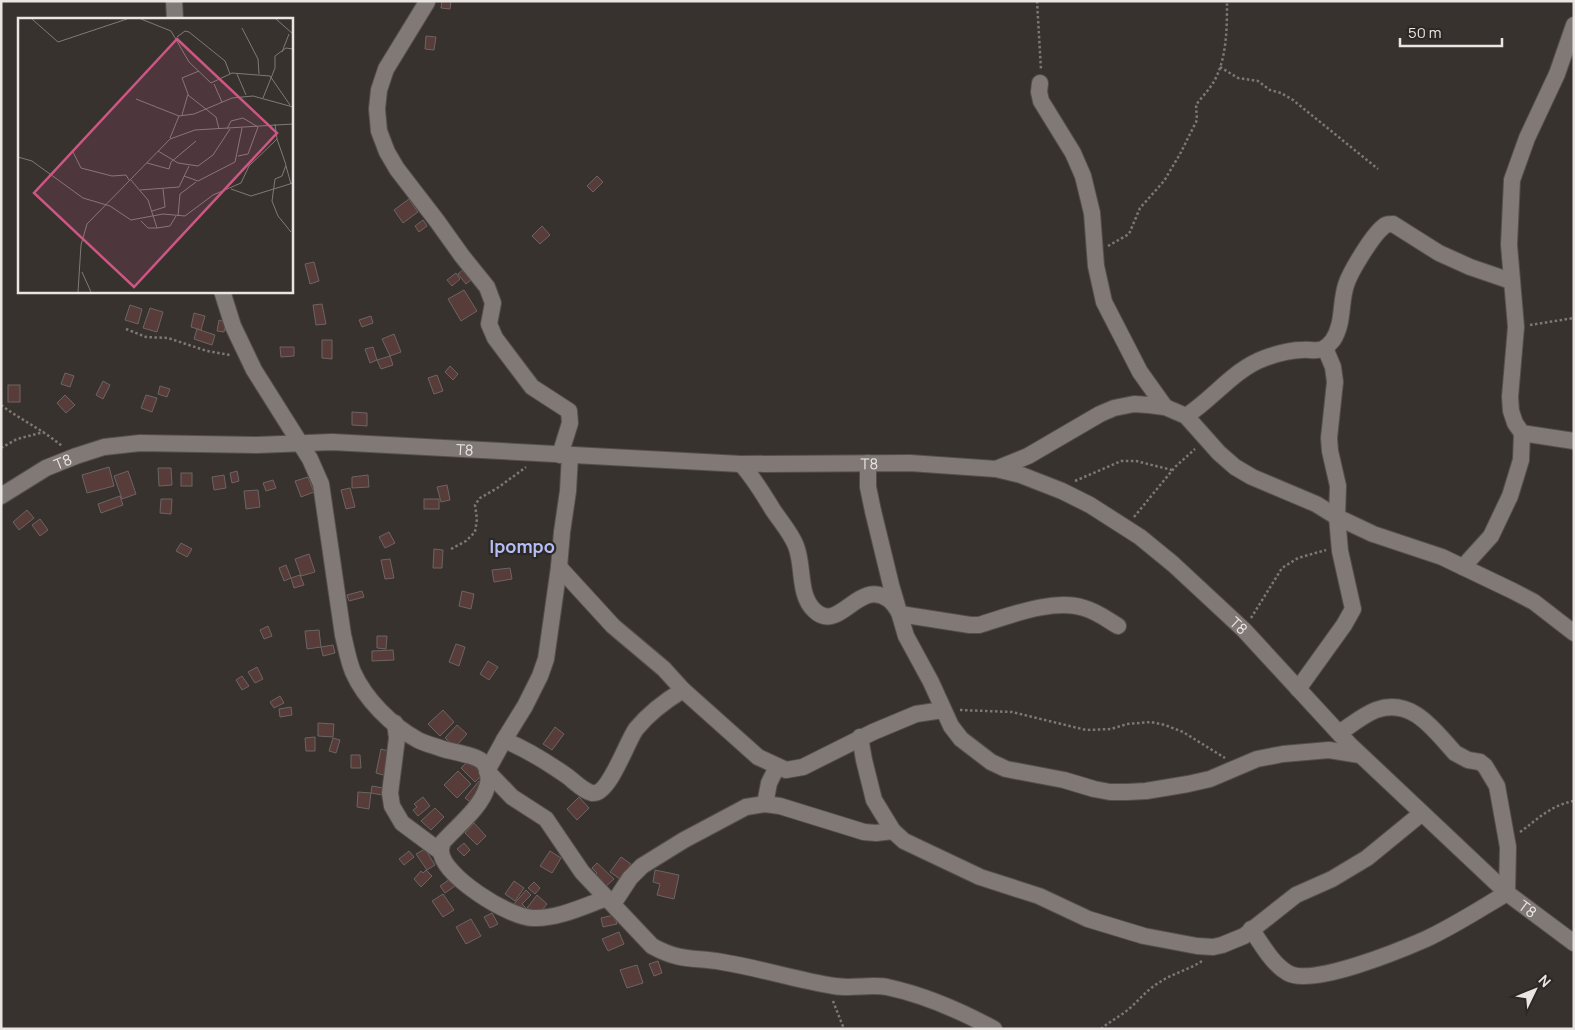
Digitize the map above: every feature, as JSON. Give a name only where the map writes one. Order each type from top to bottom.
[{"type":"street","points":[[174,1],[175,18]]},
{"type":"street","points":[[426,2],[386,69],[379,90],[377,110],[379,131],[387,152],[397,169],[487,287],[493,303],[489,324],[495,338],[532,387],[569,411],[570,423],[565,455],[568,491],[546,659],[525,706],[487,772]]},
{"type":"street","points":[[1463,567],[1491,536],[1507,504],[1520,460],[1522,433],[1513,417],[1510,397],[1516,327],[1509,223],[1512,180],[1528,138],[1557,74],[1574,25]]},
{"type":"street","points":[[1040,83],[1041,101],[1073,153],[1083,176],[1092,213],[1096,266],[1104,302],[1140,372],[1165,407]]},
{"type":"street","points":[[1186,416],[1197,409],[1247,366],[1265,358],[1285,353],[1326,348],[1336,334],[1341,320],[1342,299],[1346,282],[1371,242],[1387,224],[1393,224],[1439,253],[1470,267],[1512,281]]},
{"type":"street","points":[[222,292],[248,358],[299,444],[310,459],[321,484],[347,654],[354,673],[379,709],[406,733],[420,741],[474,757],[483,762],[489,781],[483,796],[442,843],[441,852],[445,862],[470,888],[485,898],[518,914],[532,918],[550,916],[610,901],[637,870],[658,854],[746,806],[765,804],[780,806],[864,832],[893,831]]},
{"type":"street","points":[[1298,689],[1344,625],[1353,609],[1340,546],[1337,517],[1338,486],[1330,450],[1329,438],[1335,382],[1333,367],[1326,348]]},
{"type":"street","points":[[996,469],[1028,456],[1100,414],[1114,408],[1134,404],[1150,404],[1165,407],[1186,416],[1206,439],[1235,467],[1316,504],[1337,517],[1373,534],[1442,557],[1527,598],[1574,633]]},
{"type":"street","points":[[1522,433],[1574,441]]},
{"type":"street","name":"T8","points":[[1,496],[46,468],[104,447],[133,443],[184,442],[257,445],[332,442],[741,464],[910,463],[996,469],[1021,475],[1058,489],[1090,505],[1140,537],[1173,564],[1244,630],[1360,755],[1507,894],[1574,942]]},
{"type":"street","points":[[868,463],[868,487],[873,511],[906,636],[931,682],[951,726],[961,739],[991,762],[1006,769],[1064,780],[1110,792],[1146,791],[1188,784],[1210,779],[1265,758],[1312,751],[1329,750],[1360,755]]},
{"type":"street","points":[[741,464],[764,493],[795,544],[800,557],[804,596],[814,611],[827,617],[836,616],[864,596],[872,594],[889,600],[900,614],[970,625],[979,625],[1047,607],[1064,606],[1084,607],[1118,626]]},
{"type":"street","points":[[559,567],[613,626],[664,669],[683,690],[758,757],[777,767],[786,770],[803,767],[860,737],[916,714],[943,710]]},
{"type":"street","points":[[504,740],[519,746],[543,760],[584,789],[592,793],[598,792],[605,786],[638,726],[657,707],[683,690]]},
{"type":"street","points":[[1251,929],[1284,970],[1301,976],[1311,976],[1353,966],[1427,938],[1507,894],[1507,842],[1498,786],[1485,766],[1462,758],[1422,718],[1410,710],[1389,708],[1375,710],[1339,733]]},
{"type":"street","points":[[395,723],[397,738],[390,794],[392,806],[402,823],[441,852]]},
{"type":"street","points":[[860,737],[874,800],[893,831],[904,841],[980,877],[1039,896],[1088,919],[1162,940],[1197,946],[1218,946],[1244,936],[1296,895],[1332,879],[1362,862],[1422,813]]},
{"type":"street","points":[[765,804],[769,784],[777,767]]},
{"type":"street","points":[[487,772],[512,797],[546,819],[582,872],[652,946],[678,958],[721,962],[829,985],[851,987],[870,985],[888,988],[935,1002],[994,1029]]},
{"type":"path","points":[[1037,1],[1042,69],[1040,83]]},
{"type":"path","points":[[1095,252],[1118,242],[1129,234],[1140,208],[1159,188],[1180,154],[1197,120],[1196,106],[1212,84],[1220,68],[1225,44],[1227,1]]},
{"type":"path","points":[[1220,68],[1238,78],[1258,81],[1270,90],[1281,93],[1293,100],[1378,169]]},
{"type":"path","points":[[1516,327],[1574,318]]},
{"type":"path","points":[[126,329],[146,337],[168,338],[207,352],[248,358]]},
{"type":"path","points":[[1,406],[23,421],[45,432],[76,456]]},
{"type":"path","points":[[1,448],[16,439],[45,432]]},
{"type":"path","points":[[1125,528],[1172,470],[1206,439]]},
{"type":"path","points":[[452,549],[466,541],[475,532],[477,519],[475,505],[480,498],[510,479],[540,453]]},
{"type":"path","points":[[1058,489],[1121,460],[1136,461],[1172,470]]},
{"type":"path","points":[[1244,630],[1282,568],[1298,558],[1340,546]]},
{"type":"path","points":[[943,710],[1012,712],[1086,730],[1111,729],[1127,724],[1151,722],[1183,732],[1230,760],[1246,764]]},
{"type":"path","points":[[1507,842],[1544,812],[1556,806],[1574,801]]},
{"type":"path","points":[[1101,1029],[1132,1006],[1149,989],[1171,975],[1193,967],[1218,946]]},
{"type":"path","points":[[829,985],[844,1029]]},
{"type":"building","points":[[442,1],[451,1],[450,9],[441,8]]},
{"type":"building","points":[[426,36],[436,37],[434,50],[425,49]]},
{"type":"building","points":[[597,176],[603,182],[593,192],[587,186]]},
{"type":"building","points":[[409,199],[418,212],[403,223],[394,210]]},
{"type":"building","points":[[423,220],[427,226],[419,232],[415,226]]},
{"type":"building","points":[[542,226],[550,235],[540,244],[532,236]]},
{"type":"building","points":[[314,262],[319,281],[310,284],[305,264]]},
{"type":"building","points":[[464,269],[472,279],[466,284],[458,274]]},
{"type":"building","points":[[456,273],[460,279],[452,286],[447,280]]},
{"type":"building","points":[[464,290],[477,311],[461,321],[448,299]]},
{"type":"building","points":[[322,304],[326,324],[316,325],[313,305]]},
{"type":"building","points":[[130,305],[142,309],[138,324],[125,320]]},
{"type":"building","points":[[150,308],[163,312],[157,332],[143,328]]},
{"type":"building","points":[[194,313],[205,316],[201,330],[191,327]]},
{"type":"building","points":[[371,316],[373,323],[362,327],[359,320]]},
{"type":"building","points":[[219,320],[226,322],[224,332],[217,331]]},
{"type":"building","points":[[197,329],[215,335],[212,345],[194,339]]},
{"type":"building","points":[[394,334],[401,352],[390,356],[382,339]]},
{"type":"building","points":[[322,340],[332,340],[332,359],[322,358]]},
{"type":"building","points":[[280,347],[294,347],[294,356],[281,357]]},
{"type":"building","points":[[373,347],[377,360],[370,363],[365,349]]},
{"type":"building","points":[[390,356],[393,365],[381,369],[377,360]]},
{"type":"building","points":[[450,366],[458,374],[453,380],[445,372]]},
{"type":"building","points":[[65,373],[74,376],[70,387],[61,384]]},
{"type":"building","points":[[437,375],[443,391],[434,394],[428,378]]},
{"type":"building","points":[[103,381],[110,385],[103,399],[96,395]]},
{"type":"building","points":[[8,385],[20,385],[20,402],[8,402]]},
{"type":"building","points":[[160,386],[170,389],[167,397],[158,394]]},
{"type":"building","points":[[65,395],[75,405],[66,413],[57,403]]},
{"type":"building","points":[[146,395],[157,398],[152,412],[141,408]]},
{"type":"building","points":[[352,412],[367,413],[367,426],[352,425]]},
{"type":"building","points":[[109,467],[114,486],[87,493],[82,475]]},
{"type":"building","points":[[158,468],[171,468],[172,485],[159,486]]},
{"type":"building","points":[[128,471],[136,494],[122,499],[114,476]]},
{"type":"building","points":[[237,471],[239,481],[232,483],[230,473]]},
{"type":"building","points":[[181,473],[192,473],[192,486],[181,486]]},
{"type":"building","points":[[224,475],[226,488],[214,490],[212,477]]},
{"type":"building","points":[[368,475],[369,487],[352,488],[352,477]]},
{"type":"building","points":[[308,477],[314,492],[301,497],[295,481]]},
{"type":"building","points":[[273,480],[276,488],[266,491],[263,483]]},
{"type":"building","points":[[447,485],[450,500],[441,502],[437,487]]},
{"type":"building","points":[[350,488],[355,507],[346,509],[341,490]]},
{"type":"building","points":[[258,490],[260,507],[246,509],[244,491]]},
{"type":"building","points":[[120,496],[123,505],[101,513],[98,504]]},
{"type":"building","points":[[161,499],[172,499],[171,514],[160,513]]},
{"type":"building","points":[[424,499],[439,499],[439,509],[424,509]]},
{"type":"building","points":[[27,510],[34,518],[19,530],[13,522]]},
{"type":"building","points":[[40,519],[48,530],[40,536],[32,525]]},
{"type":"building","points":[[389,532],[395,543],[385,548],[379,537]]},
{"type":"building","points":[[181,543],[192,549],[187,557],[176,551]]},
{"type":"building","points":[[434,549],[443,550],[442,568],[433,568]]},
{"type":"building","points":[[309,554],[315,572],[301,576],[295,559]]},
{"type":"building","points":[[390,559],[394,578],[385,579],[381,560]]},
{"type":"building","points":[[286,565],[291,578],[284,581],[279,568]]},
{"type":"building","points":[[510,568],[512,579],[494,582],[492,570]]},
{"type":"building","points":[[300,575],[304,585],[294,588],[291,578]]},
{"type":"building","points":[[362,591],[364,597],[349,601],[347,595]]},
{"type":"building","points":[[462,591],[474,594],[471,609],[459,606]]},
{"type":"building","points":[[268,626],[272,636],[264,639],[260,630]]},
{"type":"building","points":[[319,630],[321,647],[307,649],[305,631]]},
{"type":"building","points":[[377,636],[387,636],[386,649],[377,648]]},
{"type":"building","points":[[456,644],[465,647],[459,666],[449,662]]},
{"type":"building","points":[[333,645],[335,653],[323,656],[321,647]]},
{"type":"building","points":[[393,650],[394,660],[372,661],[372,651]]},
{"type":"building","points":[[488,661],[498,667],[489,680],[480,674]]},
{"type":"building","points":[[257,667],[263,679],[255,683],[248,672]]},
{"type":"building","points":[[242,676],[249,686],[242,690],[236,680]]},
{"type":"building","points":[[280,696],[284,703],[274,708],[270,702]]},
{"type":"building","points":[[291,707],[292,715],[280,717],[279,709]]},
{"type":"building","points":[[443,710],[454,722],[440,736],[428,724]]},
{"type":"building","points":[[318,723],[334,724],[333,737],[318,736]]},
{"type":"building","points":[[457,725],[467,734],[455,747],[445,738]]},
{"type":"building","points":[[555,727],[564,734],[552,750],[543,744]]},
{"type":"building","points":[[315,737],[315,751],[306,751],[305,738]]},
{"type":"building","points":[[333,738],[340,740],[336,753],[329,751]]},
{"type":"building","points":[[381,749],[392,752],[387,776],[376,773]]},
{"type":"building","points":[[351,755],[360,755],[361,768],[351,768]]},
{"type":"building","points":[[471,758],[485,772],[475,782],[461,768]]},
{"type":"building","points":[[458,771],[471,784],[457,798],[444,785]]},
{"type":"building","points":[[479,781],[486,787],[472,803],[465,798]]},
{"type":"building","points":[[372,786],[383,788],[382,795],[371,793]]},
{"type":"building","points":[[358,792],[371,793],[369,809],[357,807]]},
{"type":"building","points":[[423,797],[430,806],[418,816],[413,810],[417,807],[414,804]]},
{"type":"building","points":[[579,797],[589,808],[577,820],[567,809]]},
{"type":"building","points":[[435,808],[444,817],[431,830],[421,821]]},
{"type":"building","points":[[474,823],[486,836],[477,845],[465,833]]},
{"type":"building","points":[[464,843],[470,850],[464,856],[457,849]]},
{"type":"building","points":[[425,849],[435,865],[427,870],[416,854]]},
{"type":"building","points":[[409,851],[414,857],[404,865],[399,859]]},
{"type":"building","points":[[550,851],[561,858],[552,873],[540,866]]},
{"type":"building","points":[[621,857],[631,864],[620,879],[610,872]]},
{"type":"building","points":[[597,863],[614,879],[604,888],[593,877],[597,873],[592,868]]},
{"type":"building","points":[[426,870],[432,876],[421,887],[414,879],[421,871],[423,873]]},
{"type":"building","points":[[655,870],[679,875],[674,899],[657,895],[660,884],[653,882]]},
{"type":"building","points":[[450,879],[455,886],[445,893],[440,886]]},
{"type":"building","points":[[514,881],[524,888],[515,901],[505,894]]},
{"type":"building","points":[[534,882],[540,888],[535,894],[528,888]]},
{"type":"building","points":[[526,890],[531,895],[522,904],[526,908],[521,913],[513,905]]},
{"type":"building","points":[[443,894],[454,910],[443,917],[432,901]]},
{"type":"building","points":[[537,895],[547,904],[537,916],[527,908]]},
{"type":"building","points":[[492,913],[498,924],[490,928],[484,917]]},
{"type":"building","points":[[614,915],[617,924],[603,927],[601,918]]},
{"type":"building","points":[[471,919],[481,936],[466,944],[456,927]]},
{"type":"building","points":[[619,932],[624,944],[608,951],[602,939]]},
{"type":"building","points":[[658,961],[662,973],[654,976],[649,964]]},
{"type":"building","points":[[637,965],[643,983],[627,988],[620,970]]},
{"type":"district","name":"Ipompo","points":[[522,546]]}]
